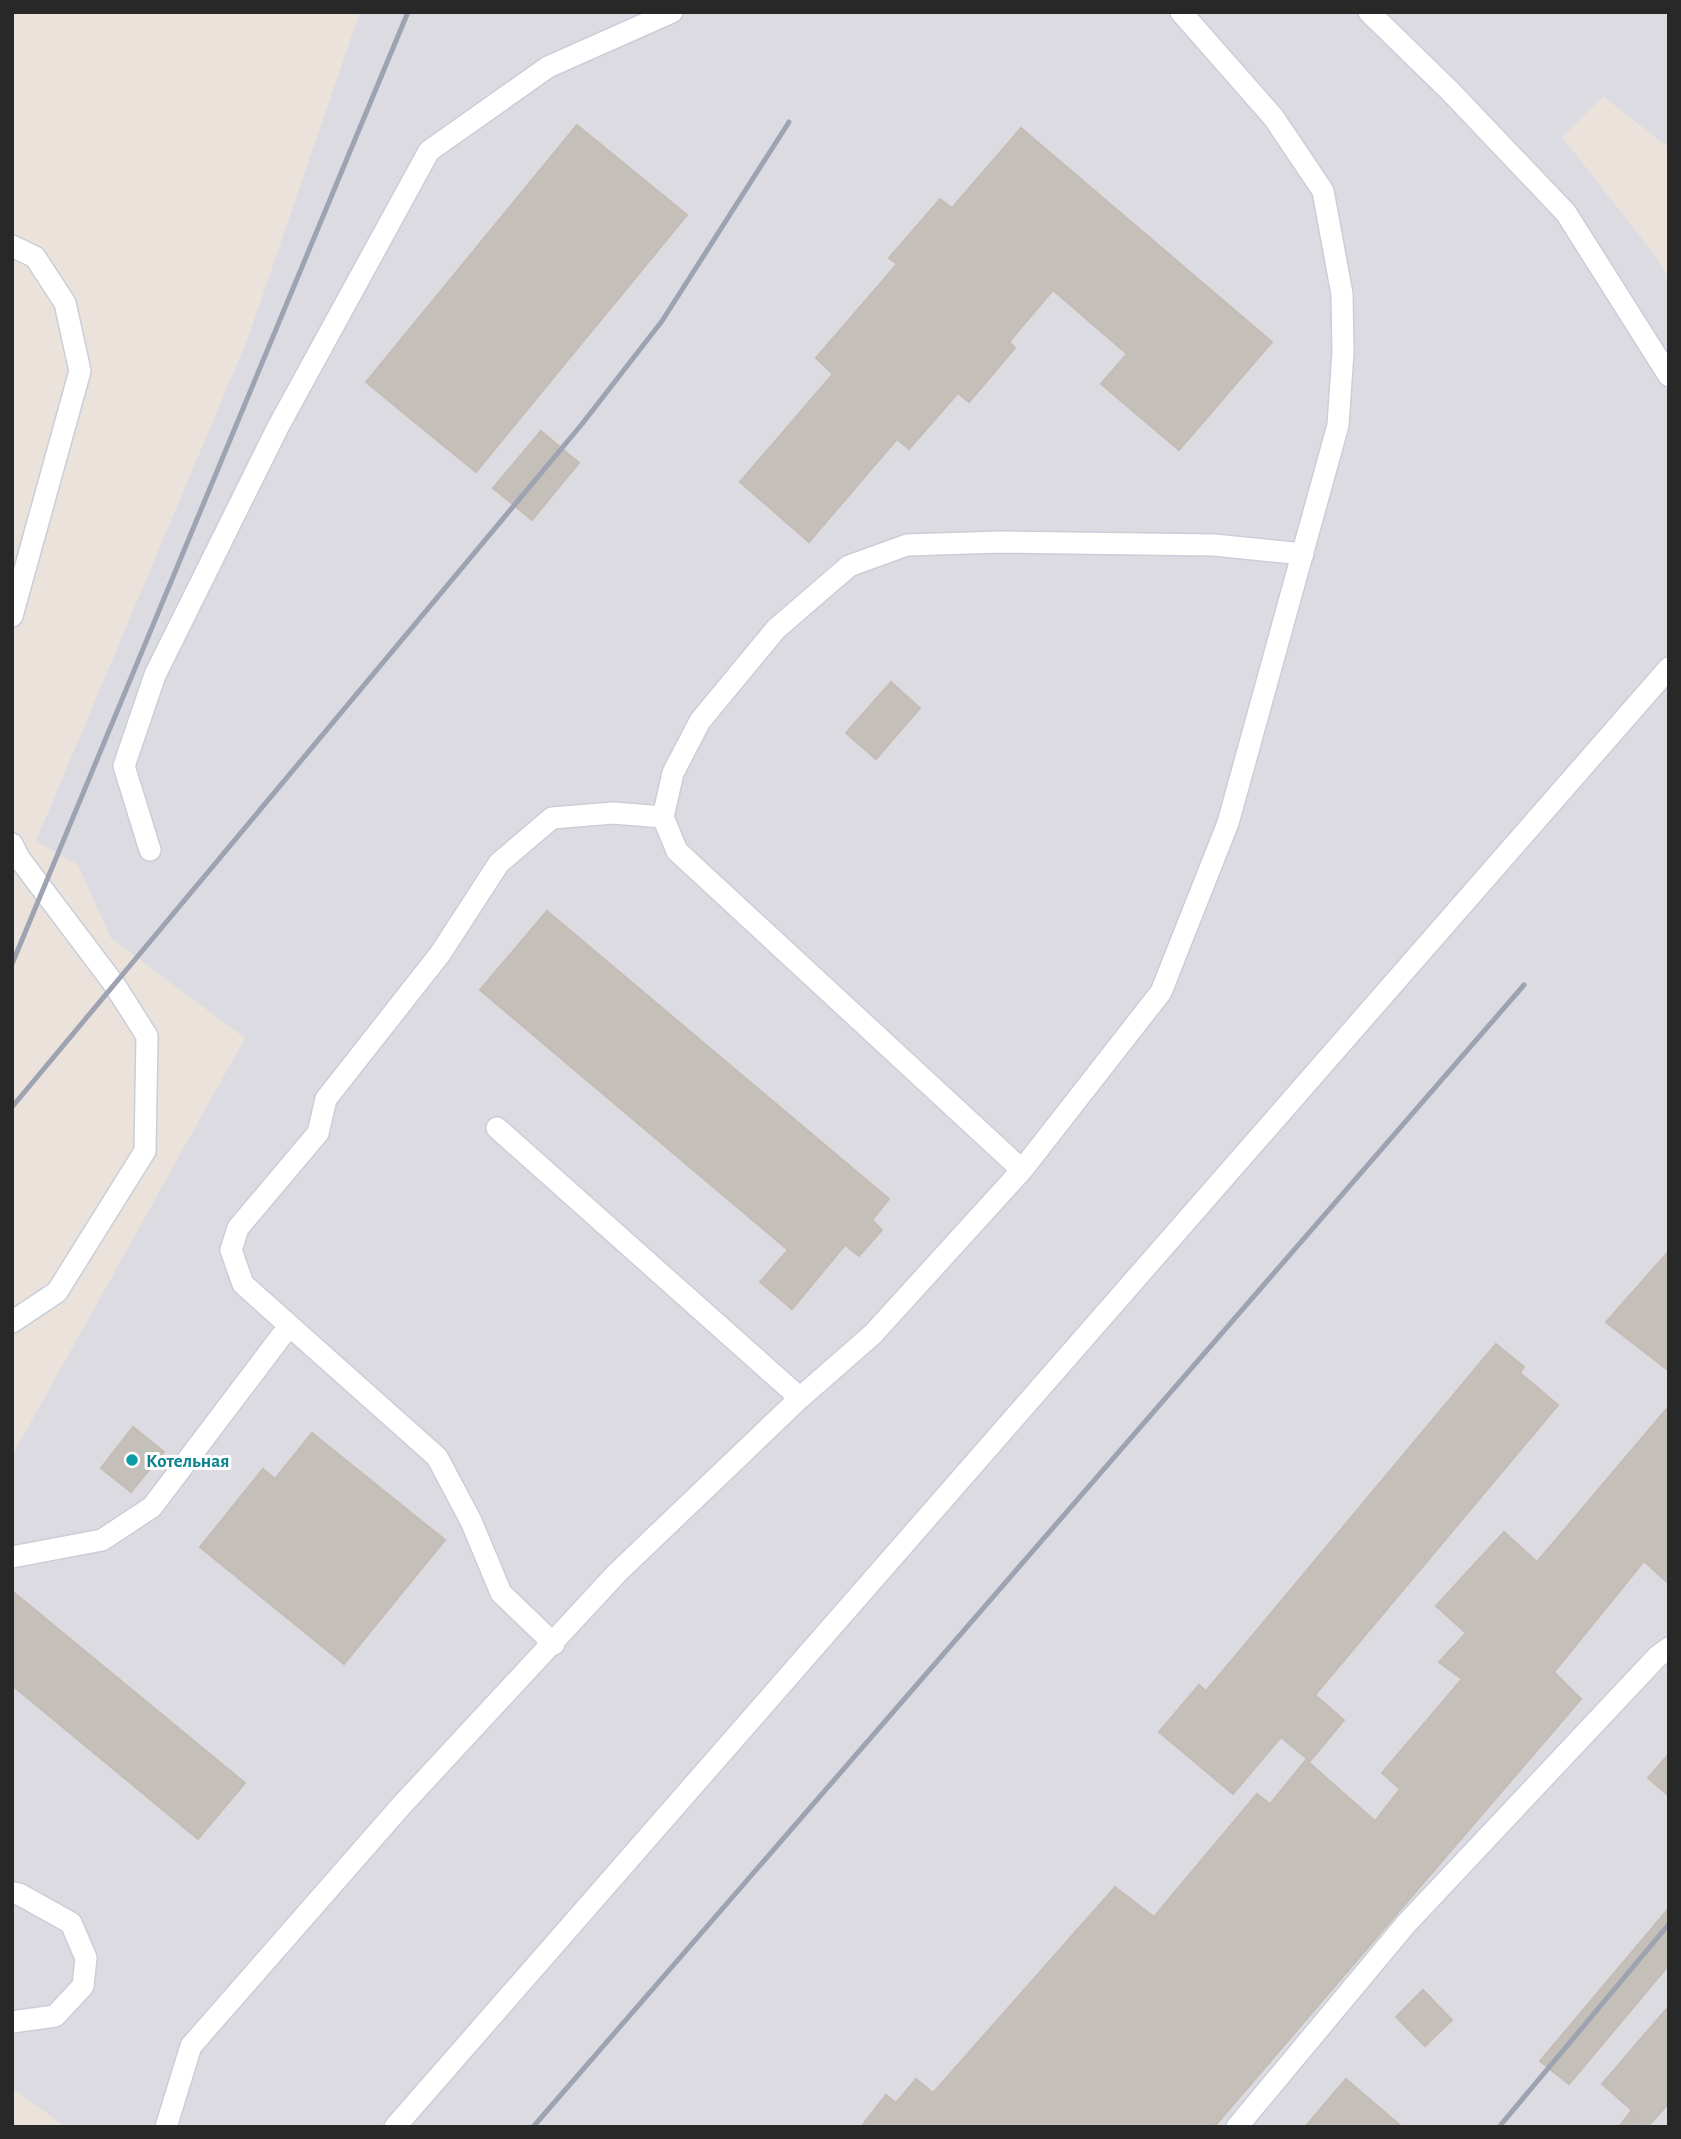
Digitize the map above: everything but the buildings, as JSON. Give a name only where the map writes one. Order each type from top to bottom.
[{"type":"lane","points":[[150,849],[124,766],[155,675],[278,426],[429,151],[548,67],[672,12]]},
{"type":"lane","points":[[166,2127],[191,2046],[401,1806],[617,1573],[800,1398],[873,1334],[1022,1170],[1161,992],[1228,824],[1338,425],[1343,352],[1342,294],[1323,191],[1274,118],[1181,12]]},
{"type":"lane","points":[[1369,12],[1451,92],[1566,213],[1669,376]]},
{"type":"lane","points":[[12,246],[35,257],[65,303],[80,371],[12,616]]},
{"type":"lane","points":[[1022,1170],[677,851],[663,817],[673,773],[700,722],[776,629],[849,566],[907,545],[1001,542],[1214,545],[1303,554]]},
{"type":"lane","points":[[395,2127],[1669,668]]},
{"type":"lane","points":[[554,1644],[501,1593],[471,1521],[437,1457],[243,1284],[231,1250],[238,1228],[318,1133],[326,1099],[440,954],[499,863],[552,818],[613,813],[663,817]]},
{"type":"lane","points":[[12,844],[19,858],[114,984],[147,1037],[145,1151],[57,1292],[12,1322]]},
{"type":"lane","points":[[497,1128],[800,1398]]},
{"type":"lane","points":[[12,1557],[102,1540],[152,1507],[289,1326]]},
{"type":"lane","points":[[1237,2127],[1406,1924],[1638,1677],[1669,1648]]},
{"type":"lane","points":[[12,1893],[19,1894],[71,1923],[86,1958],[83,1986],[55,2016],[12,2021]]},
{"type":"shaded area","points":[[360,12],[1669,12],[1669,148],[1603,96],[1562,137],[1657,258],[1669,280],[1669,2127],[66,2127],[12,2088],[12,1456],[245,1038],[111,938],[78,865],[36,841],[248,338]]},
{"type":"railway","points":[[12,964],[408,12]]},
{"type":"railway","points":[[12,1107],[582,424],[662,321],[789,122]]},
{"type":"railway","points":[[533,2127],[1524,985]]},
{"type":"railway","points":[[1499,2127],[1669,1924]]},
{"type":"place","name":"Котельная","points":[[132,1460]]}]
